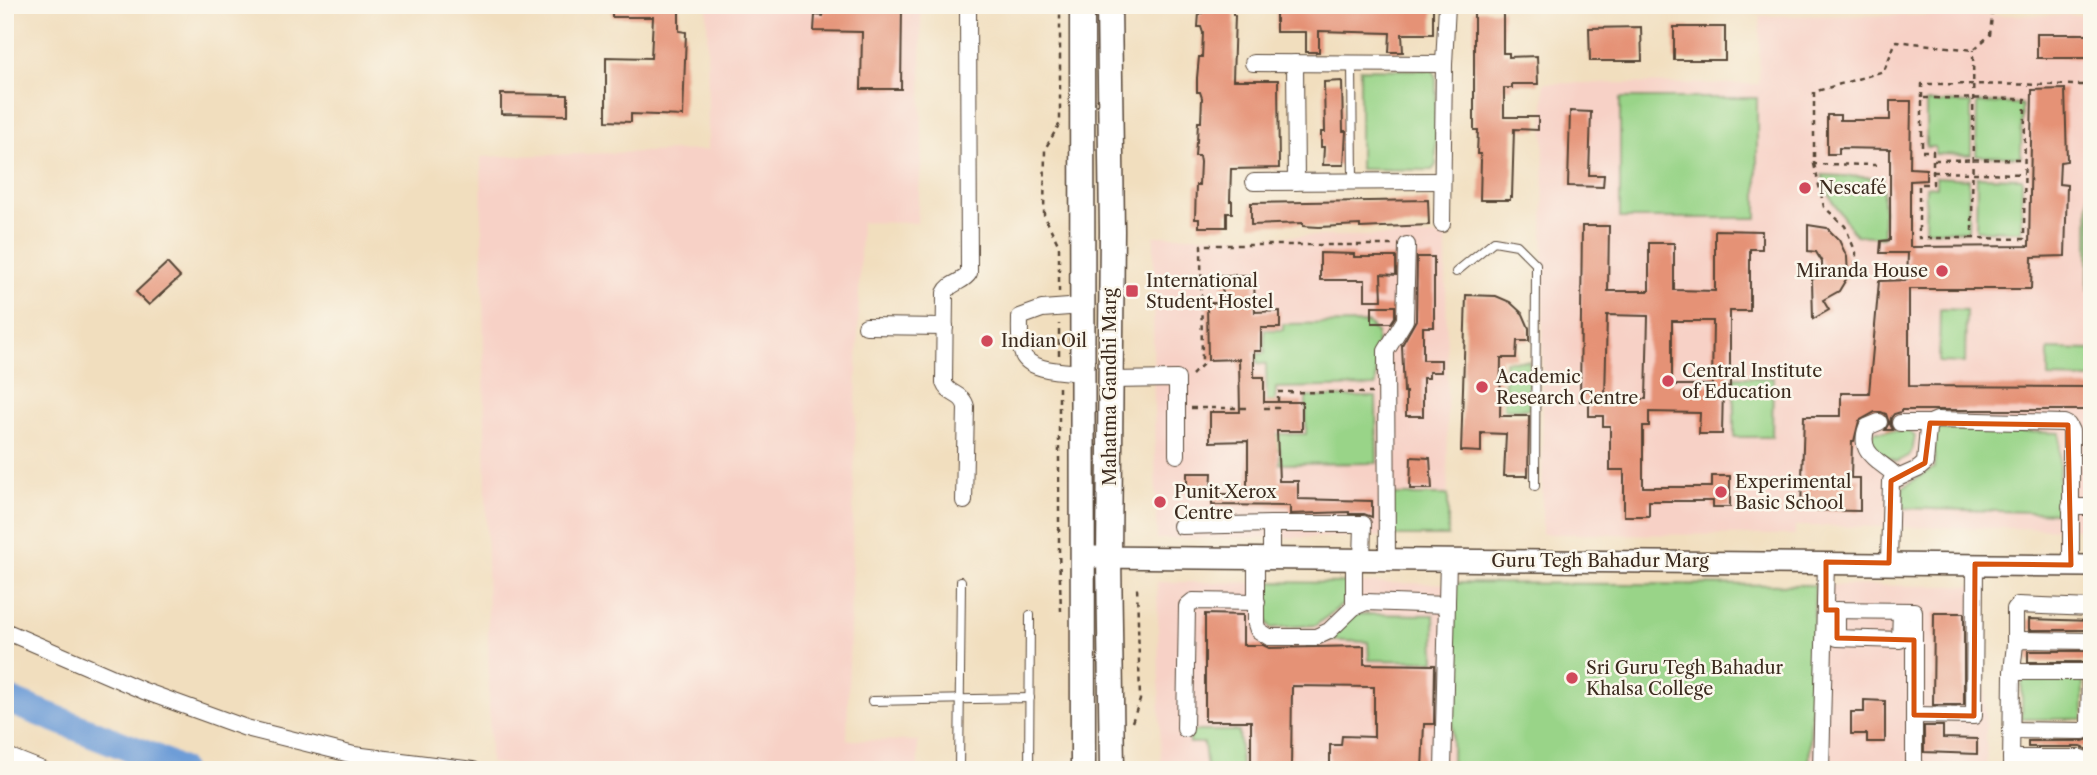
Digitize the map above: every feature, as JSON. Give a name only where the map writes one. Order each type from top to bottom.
[{"type":"main road","name":"Mahatma Gandhi Marg","points":[[1082,5],[1083,770]]},
{"type":"main road","name":"Mahatma Gandhi Marg","points":[[1109,5],[1112,231],[1109,557],[1112,770]]},
{"type":"street","points":[[964,501],[966,407],[962,398],[944,386],[947,289],[969,273],[968,5]]},
{"type":"street","points":[[1442,223],[1447,5]]},
{"type":"street","points":[[1253,63],[1444,64]]},
{"type":"street","points":[[1295,63],[1296,182]]},
{"type":"street","points":[[1254,182],[1442,181]]},
{"type":"street","points":[[1387,560],[1386,351],[1405,320],[1407,245]]},
{"type":"street","points":[[1083,306],[1042,309],[1020,317],[1022,354],[1030,363],[1042,369],[1084,373]]},
{"type":"street","points":[[866,326],[945,327]]},
{"type":"street","points":[[1110,380],[1177,379],[1177,454]]},
{"type":"street","points":[[1900,423],[1930,423],[1937,420],[2068,425],[2071,431],[2070,507],[2081,566]]},
{"type":"street","points":[[1879,422],[1867,427],[1867,449],[1875,461],[1890,469],[1898,478]]},
{"type":"street","points":[[1889,563],[1891,481],[1925,463],[1930,423]]},
{"type":"street","points":[[2070,507],[2092,507]]},
{"type":"street","points":[[1272,524],[1257,602],[1258,629],[1269,636],[1316,637],[1329,631],[1354,607],[1366,603],[1447,605]]},
{"type":"street","points":[[1181,526],[1363,524],[1354,607]]},
{"type":"street","name":"Guru Tegh Bahadur Marg","points":[[1083,557],[2081,566]]},
{"type":"street","points":[[1443,770],[1448,561]]},
{"type":"street","points":[[1826,562],[1837,638],[1900,640],[1901,611]]},
{"type":"street","points":[[1914,715],[1974,716],[1975,564]]},
{"type":"street","points":[[1185,729],[1186,606],[1193,601],[1257,602]]},
{"type":"street","points":[[2092,608],[2018,605],[2015,609],[2011,764],[2081,758],[2092,763]]},
{"type":"street","points":[[1832,610],[1914,611],[1914,770]]},
{"type":"street","points":[[1821,770],[1832,610]]},
{"type":"street","points":[[5,631],[131,686],[246,728],[354,755],[472,770]]},
{"type":"street","points":[[2015,643],[2022,640],[2092,641]]},
{"type":"street","points":[[2011,730],[2083,731],[2089,727],[2090,675],[2086,672],[2012,672]]},
{"type":"street","points":[[5,755],[43,770]]},
{"type":"lane","points":[[1352,63],[1353,181]]},
{"type":"lane","points":[[1456,272],[1494,241],[1517,245],[1536,264],[1535,486]]},
{"type":"lane","points":[[959,770],[961,581]]},
{"type":"lane","points":[[1029,770],[1030,615]]},
{"type":"lane","points":[[872,701],[1030,698]]},
{"type":"path","points":[[1855,279],[1856,253],[1845,226],[1824,207],[1814,163],[1814,92],[1884,71],[1896,41],[1973,50],[1990,35],[1993,5]]},
{"type":"path","points":[[1972,238],[1973,50]]},
{"type":"path","points":[[1922,98],[2025,99],[2024,239],[1919,238],[1919,184],[1933,184],[1933,151],[1922,151],[1922,98],[1922,84],[2092,85]]},
{"type":"path","points":[[1933,160],[2025,159]]},
{"type":"path","points":[[1814,163],[1877,165]]},
{"type":"path","points":[[1933,172],[2025,174]]},
{"type":"path","points":[[1177,379],[1195,374],[1202,365],[1201,245],[1407,245]]},
{"type":"path","points":[[1264,408],[1278,408],[1278,392],[1385,393]]},
{"type":"path","points":[[1177,408],[1247,408]]},
{"type":"path","points":[[1128,731],[1140,700],[1137,584]]},
{"type":"highlighted area","points":[[1930,423],[2068,425],[2071,565],[1975,564],[1974,716],[1914,715],[1914,640],[1837,638],[1837,610],[1826,610],[1826,562],[1889,563],[1891,481],[1925,463]]},
{"type":"shaded area","points":[[707,5],[921,5],[922,149],[917,223],[861,222],[847,740],[918,741],[918,770],[544,770],[490,763],[481,157],[708,150]]},
{"type":"shaded area","points":[[2092,15],[2092,529],[1795,526],[1795,535],[1542,534],[1544,83],[1759,84],[1760,16]]},
{"type":"shaded area","points":[[1154,236],[1446,236],[1448,536],[1157,539],[1153,366]]},
{"type":"shaded area","name":"Sri Guru Tegh Bahadur Khalsa College","points":[[1157,582],[1982,586],[1987,770],[1161,770]]},
{"type":"green space","points":[[1360,69],[1433,70],[1436,78],[1436,165],[1432,170],[1360,169]]},
{"type":"green space","points":[[1620,98],[1757,98],[1757,218],[1620,218]]},
{"type":"green space","points":[[1926,102],[1971,103],[1971,155],[1935,154],[1935,147],[1926,147]]},
{"type":"green space","points":[[1977,103],[2022,104],[2021,157],[1976,156]]},
{"type":"green space","points":[[2089,132],[2092,132],[2092,289],[2088,289]]},
{"type":"green space","points":[[1822,175],[1883,178],[1883,237],[1856,235],[1832,201]]},
{"type":"green space","points":[[1936,177],[1969,179],[1968,231],[1925,230],[1926,186],[1936,187]]},
{"type":"green space","points":[[1977,177],[2022,178],[2021,231],[1976,230]]},
{"type":"green space","points":[[1940,309],[1966,310],[1965,363],[1939,362]]},
{"type":"green space","points":[[1368,323],[1377,333],[1376,386],[1276,388],[1275,402],[1267,402],[1266,364],[1257,363],[1257,354],[1265,353],[1264,330],[1283,330],[1283,324]]},
{"type":"green space","points":[[2048,349],[2092,350],[2092,379],[2048,378]]},
{"type":"green space","points":[[1505,361],[1529,361],[1529,409],[1504,409]]},
{"type":"green space","points":[[1734,377],[1773,378],[1772,437],[1734,437]]},
{"type":"green space","points":[[1306,397],[1376,397],[1377,463],[1280,464],[1280,449],[1269,449],[1269,434],[1306,434]]},
{"type":"green space","points":[[1935,429],[2060,433],[2058,513],[1902,508],[1903,487],[1934,468]]},
{"type":"green space","points":[[1876,431],[1907,431],[1915,436],[1909,456],[1896,462],[1875,452],[1871,438]]},
{"type":"green space","points":[[1391,495],[1448,495],[1448,536],[1391,536]]},
{"type":"green space","points":[[1266,582],[1347,583],[1346,602],[1316,625],[1271,628],[1266,620]]},
{"type":"green space","points":[[1453,583],[1815,585],[1809,770],[1452,770]]},
{"type":"green space","points":[[1356,614],[1434,615],[1435,661],[1369,660],[1368,642],[1319,640]]},
{"type":"green space","points":[[2022,677],[2083,677],[2083,719],[2022,719]]},
{"type":"green space","points":[[1189,731],[1239,731],[1241,770],[1207,770],[1204,743],[1190,743]]},
{"type":"building","points":[[612,5],[679,5],[679,31],[686,32],[683,116],[631,114],[631,122],[606,121],[606,57],[651,58],[653,17],[612,17]]},
{"type":"building","points":[[824,5],[902,5],[901,89],[861,89],[862,32],[814,31],[815,15],[823,16]]},
{"type":"building","points":[[1276,5],[1433,7],[1433,34],[1402,34],[1403,52],[1389,52],[1390,33],[1319,31],[1319,52],[1306,52],[1306,32],[1276,32]]},
{"type":"building","points":[[1202,10],[1233,11],[1235,15],[1233,80],[1278,80],[1279,168],[1231,169],[1232,213],[1227,213],[1227,227],[1199,227],[1199,219],[1195,219],[1200,162],[1199,156],[1195,156],[1202,98],[1200,92],[1197,92],[1197,78],[1199,57],[1202,57],[1203,33],[1201,27],[1198,27],[1199,13],[1202,13]]},
{"type":"building","points":[[1474,10],[1503,10],[1503,53],[1509,53],[1509,57],[1537,56],[1538,84],[1512,84],[1512,88],[1504,88],[1504,117],[1538,117],[1538,130],[1514,129],[1510,200],[1480,200],[1481,160],[1480,154],[1477,154],[1478,130],[1474,130]]},
{"type":"building","points":[[1641,27],[1642,61],[1590,61],[1589,28]]},
{"type":"building","points":[[1674,27],[1725,27],[1725,60],[1674,60]]},
{"type":"building","points":[[2037,34],[2092,34],[2092,58],[2037,58]]},
{"type":"building","points":[[1342,81],[1343,131],[1346,131],[1344,165],[1323,165],[1321,132],[1325,132],[1324,82]]},
{"type":"building","points":[[2065,89],[2067,161],[2060,162],[2059,184],[2067,185],[2065,256],[2032,257],[2031,289],[1909,289],[1909,386],[2092,387],[2092,410],[1901,410],[1891,418],[1893,430],[1885,430],[1889,423],[1886,414],[1875,412],[1859,421],[1852,441],[1851,478],[1860,478],[1860,511],[1801,510],[1804,416],[1841,416],[1841,393],[1869,393],[1879,281],[1907,280],[1908,253],[1880,253],[1881,241],[1890,240],[1890,149],[1839,148],[1839,154],[1827,154],[1827,115],[1840,115],[1840,120],[1890,120],[1890,101],[1911,101],[1910,168],[1926,169],[1926,180],[1910,181],[1910,247],[2029,246],[2032,90]]},
{"type":"building","points":[[501,94],[568,95],[568,115],[501,114]]},
{"type":"building","points":[[1570,111],[1591,112],[1589,175],[1604,175],[1603,187],[1568,186]]},
{"type":"building","points":[[1428,200],[1429,225],[1360,228],[1360,225],[1303,226],[1303,223],[1251,225],[1251,203]]},
{"type":"building","points":[[1808,225],[1827,228],[1839,240],[1847,257],[1848,276],[1839,291],[1823,300],[1829,310],[1813,319],[1812,280],[1822,273],[1822,262],[1816,252],[1808,251]]},
{"type":"building","points":[[1582,226],[1609,226],[1608,291],[1649,291],[1649,243],[1674,243],[1674,290],[1715,291],[1715,230],[1762,231],[1762,249],[1750,249],[1750,311],[1730,311],[1730,387],[1723,387],[1722,434],[1699,434],[1700,413],[1649,412],[1649,426],[1643,426],[1643,487],[1712,487],[1712,476],[1730,476],[1730,507],[1713,507],[1713,501],[1649,501],[1649,516],[1624,516],[1624,470],[1610,470],[1610,426],[1603,426],[1603,416],[1589,416],[1589,402],[1580,401]],"holes":[[[1607,315],[1648,316],[1646,399],[1605,398]],[[1672,321],[1713,321],[1712,385],[1672,385]]]},
{"type":"building","points":[[1320,253],[1354,254],[1354,257],[1396,257],[1396,275],[1381,274],[1382,300],[1365,300],[1365,280],[1320,280]]},
{"type":"building","points":[[1417,257],[1434,257],[1434,327],[1423,327],[1423,360],[1441,360],[1441,372],[1429,372],[1429,378],[1423,378],[1423,416],[1406,416],[1402,345],[1416,320]]},
{"type":"building","points":[[167,263],[180,277],[149,305],[136,292]]},
{"type":"building","points":[[1222,275],[1254,275],[1255,312],[1280,311],[1280,328],[1261,328],[1261,351],[1254,351],[1254,377],[1264,377],[1264,402],[1302,402],[1302,431],[1277,431],[1279,481],[1298,481],[1298,499],[1372,501],[1372,517],[1349,512],[1290,514],[1290,506],[1212,505],[1212,494],[1247,494],[1248,480],[1248,441],[1210,442],[1210,412],[1240,412],[1239,359],[1208,360],[1207,303],[1223,303]]},
{"type":"building","name":"Academic Research Centre","points":[[1466,295],[1496,296],[1510,302],[1523,314],[1529,328],[1529,341],[1517,341],[1516,358],[1501,358],[1500,416],[1529,416],[1528,476],[1504,476],[1506,434],[1481,433],[1481,452],[1461,451]]},
{"type":"building","points":[[1372,306],[1395,306],[1395,317],[1391,323],[1372,323]]},
{"type":"building","points":[[1411,457],[1430,458],[1432,489],[1410,489]]},
{"type":"building","points":[[1187,473],[1212,473],[1211,491],[1187,491]]},
{"type":"building","points":[[1934,613],[1964,613],[1964,705],[1933,705]]},
{"type":"building","points":[[1205,614],[1243,615],[1243,645],[1263,645],[1269,648],[1364,646],[1364,664],[1435,665],[1434,724],[1424,724],[1422,770],[1330,770],[1330,745],[1341,745],[1342,736],[1374,737],[1374,687],[1292,686],[1291,770],[1251,770],[1251,721],[1205,721]]},
{"type":"building","points":[[2029,619],[2092,621],[2092,630],[2029,630]]},
{"type":"building","points":[[2028,651],[2092,651],[2092,663],[2028,662]]},
{"type":"building","points":[[1864,700],[1885,701],[1885,742],[1867,742],[1867,734],[1851,734],[1851,712],[1864,712]]},
{"type":"building","points":[[1924,726],[1943,726],[1943,738],[1977,739],[1977,754],[1924,752]]},
{"type":"building","points":[[2089,739],[2089,750],[2081,747],[2028,747],[2028,741]]},
{"type":"waterway","points":[[5,699],[153,757],[179,770]]},
{"type":"place","name":"Nescafé","points":[[1805,188]]},
{"type":"place","name":"Miranda House","points":[[1942,271]]},
{"type":"place","name":"International Student Hostel","points":[[1132,291]]},
{"type":"place","name":"Indian Oil","points":[[987,341]]},
{"type":"place","name":"Central Institute of Education","points":[[1668,381]]},
{"type":"place","name":"Academic Research Centre","points":[[1482,387]]},
{"type":"place","name":"Experimental Basic School","points":[[1721,492]]},
{"type":"place","name":"Punit Xerox Centre","points":[[1160,502]]},
{"type":"place","name":"Sri Guru Tegh Bahadur Khalsa College","points":[[1572,678]]}]
